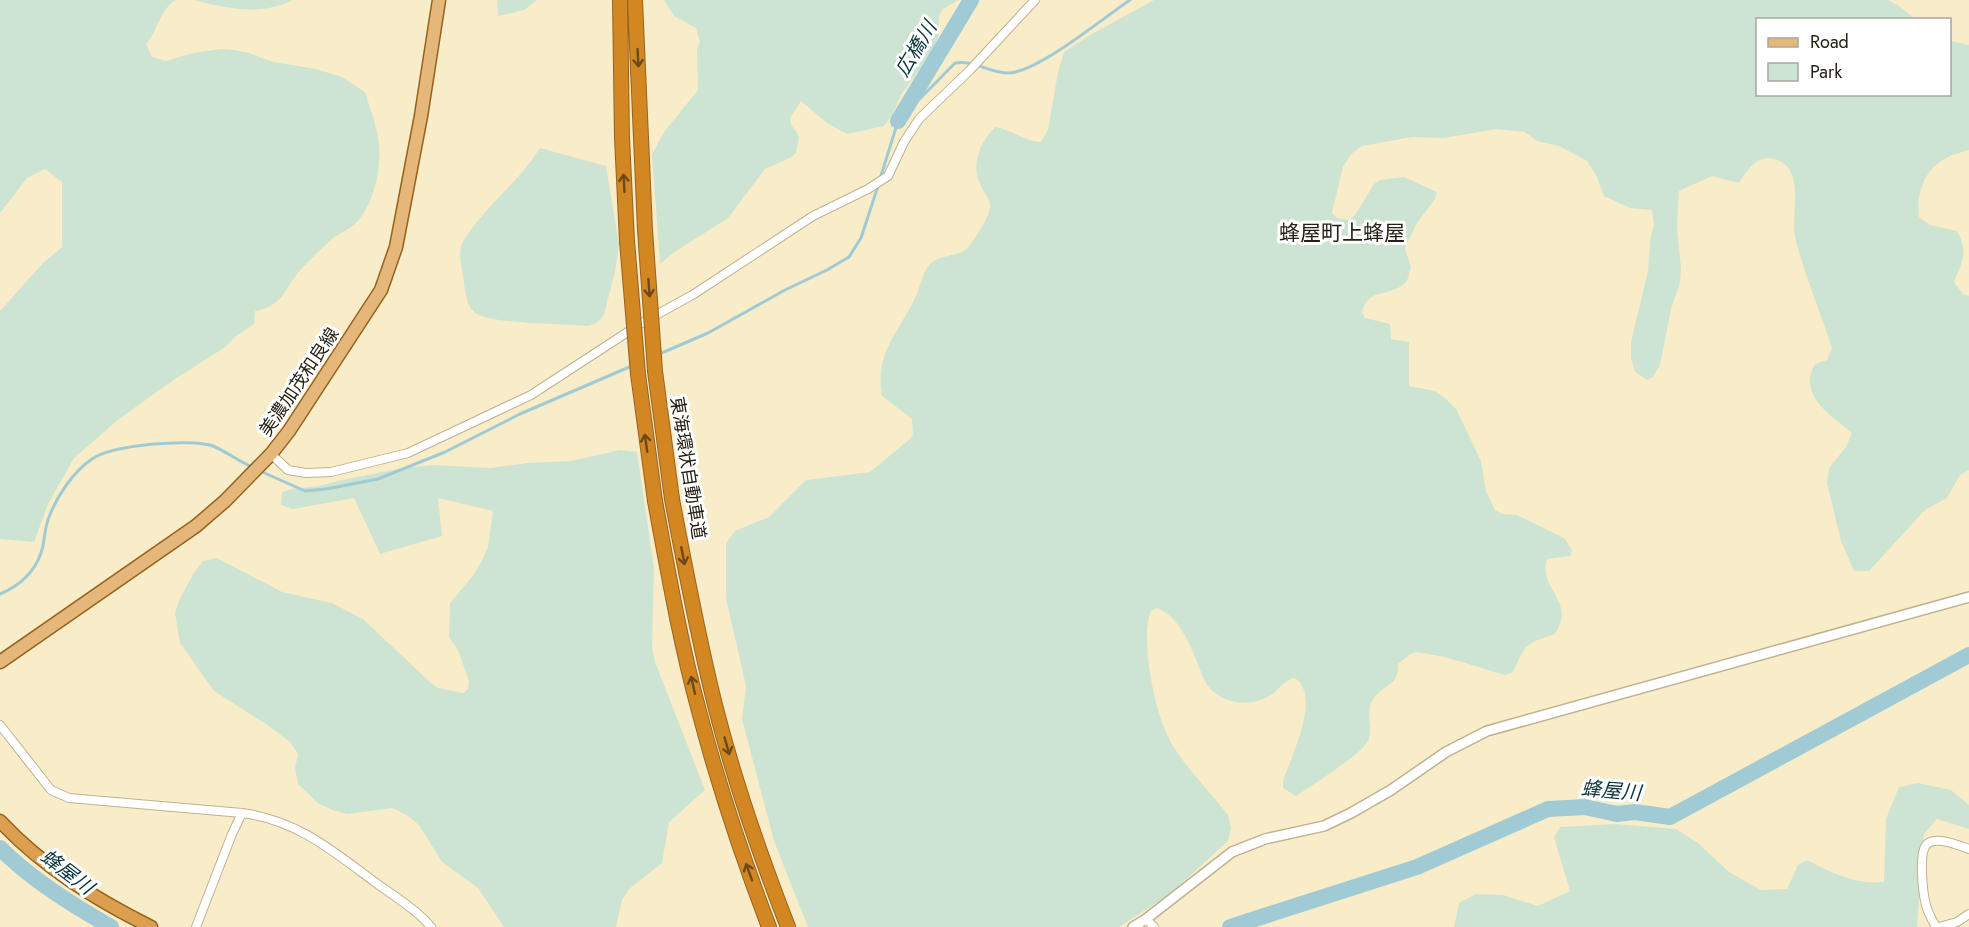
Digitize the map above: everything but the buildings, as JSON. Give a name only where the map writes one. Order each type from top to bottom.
[{"type":"highway","name":"東海環状自動車道","points":[[620,0],[622,138],[627,242],[638,374],[654,501],[681,635],[699,710],[741,851],[769,927]]},
{"type":"highway","name":"東海環状自動車道","points":[[635,0],[645,230],[655,371],[672,499],[716,707],[759,847],[788,927]]},
{"type":"highway","points":[[0,821],[54,870],[105,904],[151,927]]},
{"type":"main road","name":"美濃加茂和良線","points":[[0,662],[196,526],[225,501],[268,457],[358,327],[381,290],[396,247],[421,116],[439,0]]},
{"type":"street","points":[[268,457],[288,470],[306,473],[331,472],[408,453],[531,395],[640,324],[694,294],[813,216],[888,177],[904,142],[918,119],[980,60],[1035,0]]},
{"type":"street","points":[[1133,927],[1232,852],[1264,839],[1324,826],[1391,790],[1446,752],[1487,731],[1969,597]]},
{"type":"street","points":[[0,725],[51,790],[69,798],[242,813],[264,816],[287,824],[314,837],[394,896],[430,927]]},
{"type":"street","points":[[196,927],[242,813]]},
{"type":"street","points":[[1969,849],[1936,841],[1928,844],[1924,849],[1923,882],[1925,903],[1938,927],[1957,922],[1969,914]]},
{"type":"street","points":[[1146,919],[1154,927]]},
{"type":"green space","points":[[0,0],[176,0],[166,9],[146,44],[152,57],[166,61],[193,53],[221,49],[234,50],[273,62],[316,69],[342,77],[365,92],[379,145],[379,165],[372,197],[356,223],[333,238],[310,260],[278,300],[272,305],[255,311],[254,324],[236,336],[224,348],[119,419],[74,458],[48,504],[34,542],[0,539],[0,311],[43,263],[62,247],[62,182],[45,169],[27,178],[0,213]]},
{"type":"green space","points":[[194,0],[293,0],[269,8],[244,9]]},
{"type":"green space","points":[[497,0],[537,0],[524,10],[498,16]]},
{"type":"green space","points":[[664,0],[959,0],[943,9],[939,15],[939,35],[934,49],[901,95],[884,126],[847,134],[827,123],[801,101],[790,118],[791,125],[799,138],[796,152],[792,157],[765,169],[728,218],[673,253],[660,264],[652,154],[664,132],[698,90],[697,49],[700,42],[696,28],[674,16]]},
{"type":"green space","points":[[1154,0],[1888,0],[1914,18],[1756,18],[1756,96],[1951,96],[1951,41],[1969,45],[1969,150],[1949,157],[1932,169],[1920,191],[1918,208],[1919,217],[1930,225],[1957,231],[1963,245],[1962,262],[1954,282],[1963,294],[1969,296],[1969,470],[1960,475],[1947,498],[1925,510],[1869,571],[1854,571],[1841,541],[1827,483],[1829,468],[1846,447],[1852,433],[1824,410],[1813,395],[1810,376],[1812,371],[1815,364],[1827,360],[1832,348],[1807,279],[1795,237],[1794,181],[1784,164],[1774,159],[1762,159],[1752,165],[1739,183],[1712,176],[1679,191],[1677,227],[1680,283],[1671,309],[1660,365],[1653,377],[1647,380],[1635,372],[1631,358],[1631,342],[1648,271],[1650,240],[1654,225],[1652,210],[1630,208],[1604,196],[1596,175],[1587,161],[1559,146],[1537,141],[1525,132],[1496,129],[1444,138],[1412,137],[1362,146],[1351,154],[1343,167],[1332,213],[1337,218],[1349,220],[1355,215],[1374,184],[1380,180],[1404,177],[1437,192],[1435,199],[1417,223],[1405,248],[1411,267],[1407,281],[1399,288],[1371,297],[1362,312],[1365,318],[1390,324],[1391,339],[1409,342],[1409,386],[1435,391],[1456,409],[1481,461],[1486,491],[1495,510],[1502,514],[1517,515],[1564,538],[1572,550],[1570,556],[1547,559],[1545,569],[1547,579],[1560,603],[1562,612],[1561,622],[1555,634],[1528,646],[1513,672],[1505,675],[1445,657],[1416,652],[1409,655],[1398,664],[1394,681],[1371,703],[1370,734],[1365,745],[1336,769],[1296,796],[1283,788],[1283,781],[1302,727],[1306,698],[1303,687],[1295,678],[1271,695],[1254,702],[1236,702],[1219,696],[1206,683],[1182,630],[1167,613],[1157,608],[1151,611],[1147,639],[1151,680],[1160,717],[1169,739],[1181,758],[1228,815],[1231,828],[1228,841],[1170,894],[1119,927],[808,927],[774,841],[742,719],[746,686],[726,599],[726,543],[735,531],[769,517],[806,480],[870,472],[910,439],[913,434],[912,419],[882,396],[883,363],[890,343],[915,298],[923,275],[930,264],[968,248],[987,216],[989,201],[976,170],[978,155],[985,140],[995,127],[1029,140],[1041,142],[1048,130],[1058,72],[1064,52]]},
{"type":"green space","points":[[540,148],[606,166],[619,245],[615,272],[604,314],[599,321],[587,326],[498,320],[477,314],[470,307],[466,297],[460,258],[462,244],[472,228],[522,172]]},
{"type":"green space","points":[[620,450],[637,452],[654,569],[652,646],[655,662],[705,790],[669,822],[662,863],[629,889],[622,900],[616,927],[504,927],[478,888],[442,862],[419,825],[408,816],[393,808],[347,814],[332,810],[318,803],[298,784],[295,768],[298,754],[290,742],[214,691],[180,643],[175,613],[180,598],[203,561],[217,558],[282,592],[332,603],[363,619],[432,684],[438,688],[463,693],[468,689],[469,681],[458,650],[449,637],[450,603],[475,573],[482,560],[488,547],[493,511],[438,498],[442,536],[380,554],[354,498],[293,509],[281,505],[282,492],[403,468],[433,465],[491,468],[527,463],[571,461]]},
{"type":"green space","points":[[1918,783],[1951,790],[1969,805],[1969,829],[1937,819],[1924,834],[1917,927],[1454,927],[1459,903],[1476,894],[1503,895],[1538,906],[1570,891],[1554,837],[1560,827],[1615,824],[1676,829],[1698,843],[1729,872],[1761,890],[1787,889],[1798,865],[1807,860],[1854,880],[1884,882],[1886,819],[1899,787]]},
{"type":"waterway","name":"広橋川","points":[[898,121],[971,0]]},
{"type":"waterway","points":[[880,179],[898,121],[955,63],[969,63],[1008,73],[1020,71],[1052,55],[1130,0]]},
{"type":"waterway","points":[[657,355],[708,333],[849,257],[861,238],[878,186]]},
{"type":"waterway","points":[[260,471],[305,491],[378,479],[445,452],[520,414],[634,365]]},
{"type":"waterway","points":[[0,594],[19,583],[30,573],[42,549],[47,522],[56,501],[66,485],[85,464],[102,454],[151,444],[202,444],[213,446],[254,468]]},
{"type":"waterway","name":"蜂屋川","points":[[1230,927],[1417,867],[1548,809],[1585,807],[1617,814],[1635,812],[1670,817],[1969,655]]},
{"type":"waterway","name":"蜂屋川","points":[[0,848],[25,871],[53,891],[111,927]]},
{"type":"district","name":"蜂屋町上蜂屋","points":[[1342,233]]}]
